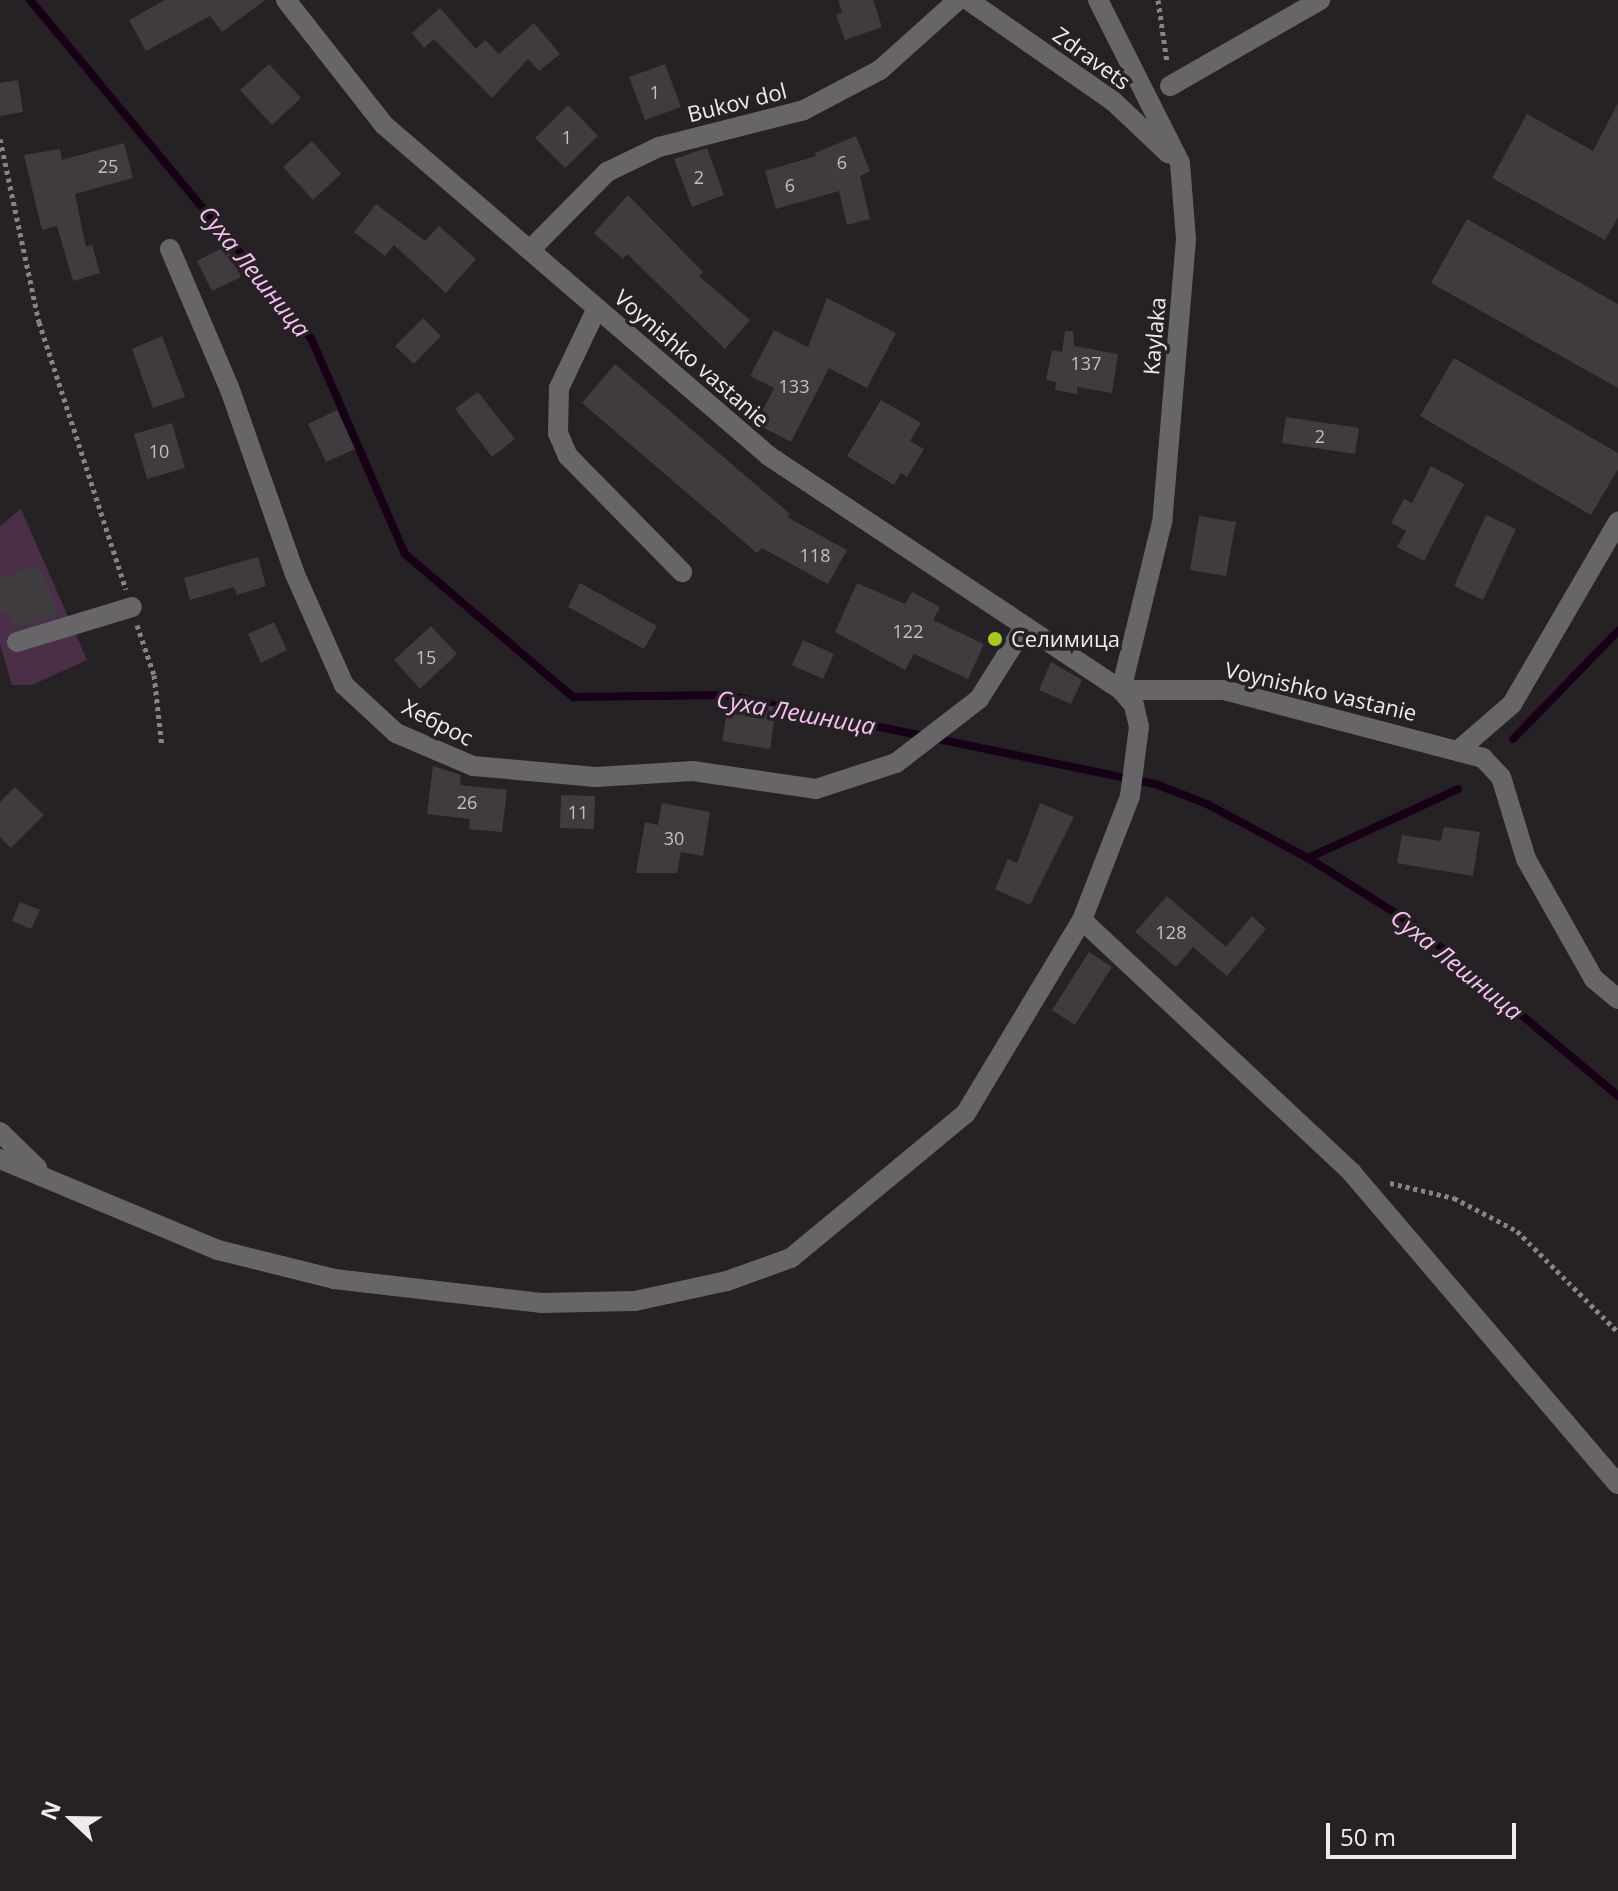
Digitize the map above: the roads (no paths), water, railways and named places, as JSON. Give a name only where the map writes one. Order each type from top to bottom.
[{"type":"street","name":"Voynishko vastanie","points":[[286,0],[384,125],[769,456],[1023,629],[1121,690],[1224,690],[1460,749],[1494,765],[1526,859],[1594,979],[1618,999]]},
{"type":"street","name":"Bukov dol","points":[[530,250],[607,172],[659,147],[804,110],[880,70],[958,0]]},
{"type":"street","name":"Zdravets","points":[[968,0],[1113,101],[1180,163]]},
{"type":"street","name":"Kaylaka","points":[[1098,0],[1180,163],[1186,239],[1162,522],[1121,690]]},
{"type":"street","points":[[1170,86],[1320,0]]},
{"type":"street","name":"Хеброс","points":[[170,249],[229,387],[294,572],[344,685],[396,733],[473,766],[596,777],[693,771],[816,789],[896,763],[979,699],[1023,629]]},
{"type":"street","points":[[597,308],[559,388],[558,433],[568,456],[682,572]]},
{"type":"street","points":[[1460,749],[1512,704],[1618,522]]},
{"type":"street","points":[[17,642],[132,607]]},
{"type":"street","points":[[0,1159],[43,1173],[129,1217],[218,1250],[334,1279],[541,1303],[635,1301],[727,1281],[791,1258],[966,1113],[1082,920],[1130,796],[1139,727],[1134,705],[1121,690]]},
{"type":"street","points":[[1082,920],[1352,1173],[1618,1484]]},
{"type":"street","points":[[0,1132],[43,1173]]},
{"type":"waterway","name":"Суха Лешница","points":[[30,0],[311,338],[405,554],[573,697],[725,695],[1158,785],[1209,805],[1308,858],[1413,924],[1618,1096]]},
{"type":"waterway","points":[[1513,739],[1618,631]]},
{"type":"waterway","points":[[1308,858],[1458,789]]},
{"type":"place","name":"Селимица","points":[[995,639]]}]
